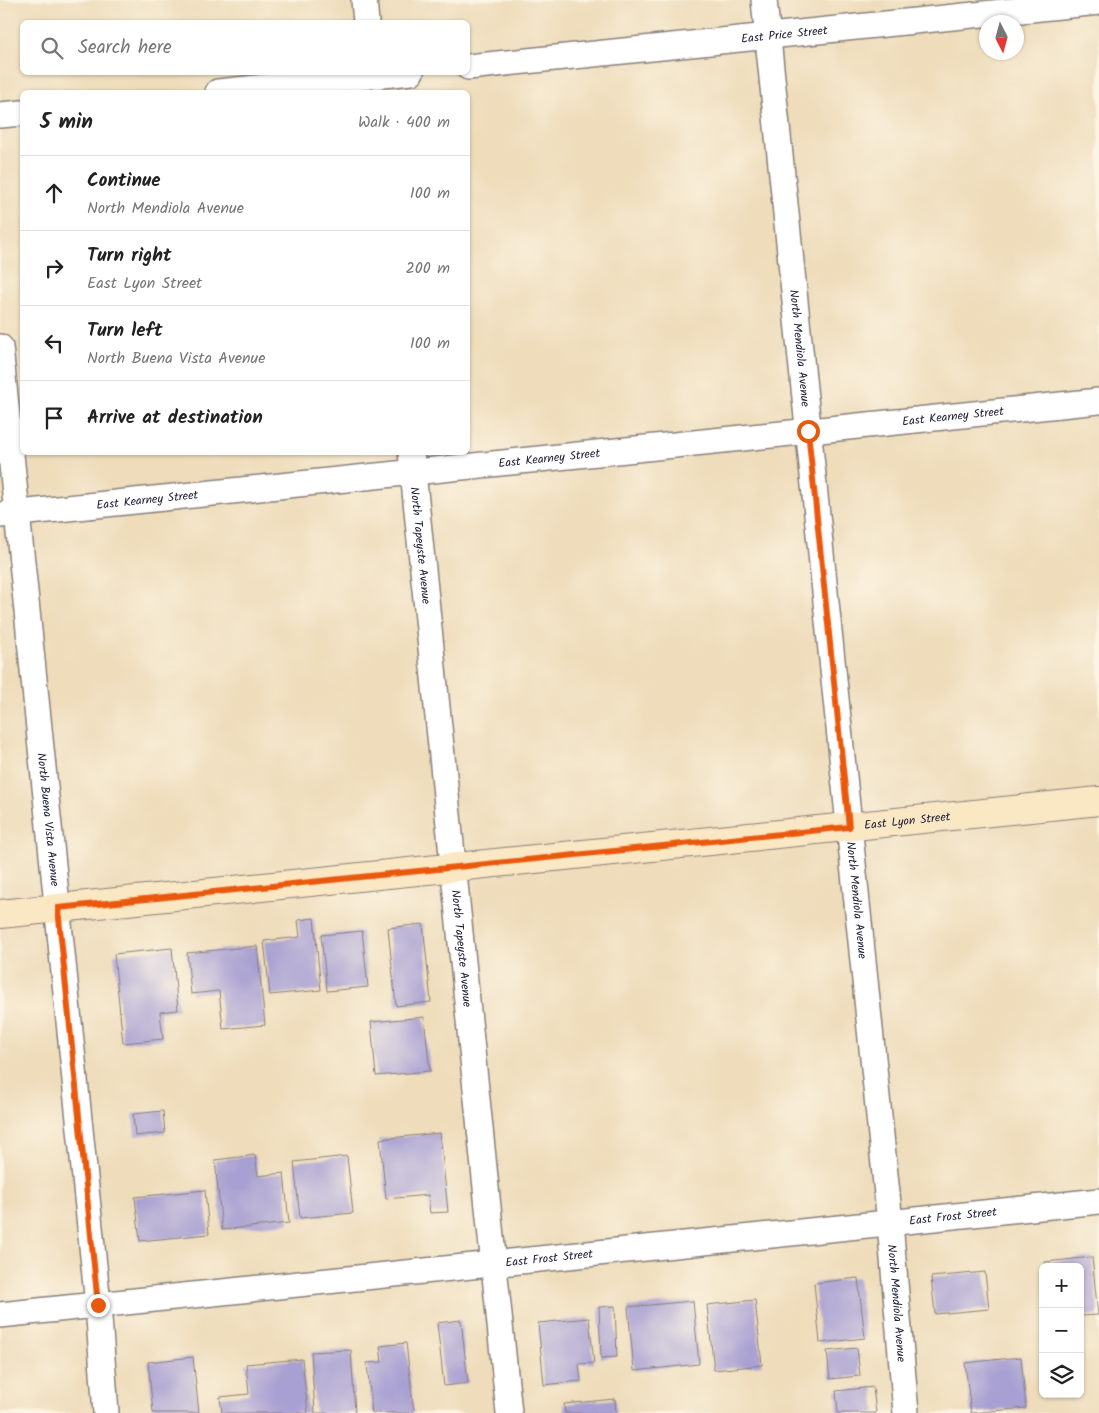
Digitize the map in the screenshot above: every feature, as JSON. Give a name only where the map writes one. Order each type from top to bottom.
[{"type":"main road","name":"East Lyon Street","points":[[0,914],[1099,801]]},
{"type":"street","points":[[364,0],[366,20]]},
{"type":"street","name":"North Mendiola Avenue","points":[[764,0],[890,1223],[906,1413]]},
{"type":"street","name":"East Price Street","points":[[470,67],[1099,2]]},
{"type":"street","points":[[244,90],[372,80],[396,75]]},
{"type":"street","points":[[0,115],[20,113]]},
{"type":"street","name":"North Buena Vista Avenue","points":[[0,347],[9,514],[58,908],[98,1305],[106,1413]]},
{"type":"street","name":"East Kearney Street","points":[[9,514],[412,462],[808,431],[1099,401]]},
{"type":"street","name":"North Tapeyste Avenue","points":[[412,462],[509,1413]]},
{"type":"street","name":"East Frost Street","points":[[0,1315],[1099,1201]]},
{"type":"building","points":[[314,918],[321,990],[270,995],[264,941],[300,937],[298,920]]},
{"type":"building","points":[[423,924],[431,1002],[396,1006],[388,928]]},
{"type":"building","points":[[362,931],[368,987],[327,991],[321,935]]},
{"type":"building","points":[[257,946],[265,1025],[223,1029],[219,991],[191,994],[187,953]]},
{"type":"building","points":[[172,948],[178,1010],[160,1012],[163,1039],[123,1043],[114,954]]},
{"type":"building","points":[[424,1017],[430,1071],[376,1076],[371,1022]]},
{"type":"building","points":[[163,1111],[165,1133],[135,1136],[133,1114]]},
{"type":"building","points":[[440,1133],[448,1212],[430,1213],[428,1195],[386,1199],[380,1139]]},
{"type":"building","points":[[255,1155],[258,1176],[284,1173],[289,1223],[222,1230],[215,1160]]},
{"type":"building","points":[[347,1156],[353,1213],[300,1218],[294,1162]]},
{"type":"building","points":[[205,1190],[209,1234],[140,1241],[135,1197]]},
{"type":"building","points":[[1092,1257],[1098,1315],[1084,1316],[1084,1263],[1045,1262]]},
{"type":"building","points":[[985,1272],[989,1309],[935,1314],[931,1277]]},
{"type":"building","points":[[858,1278],[865,1338],[820,1343],[814,1283]]},
{"type":"building","points":[[755,1300],[762,1365],[714,1370],[707,1305]]},
{"type":"building","points":[[693,1301],[699,1364],[634,1371],[628,1307]]},
{"type":"building","points":[[615,1306],[617,1357],[601,1358],[599,1307]]},
{"type":"building","points":[[589,1318],[594,1363],[579,1364],[581,1381],[544,1385],[538,1323]]},
{"type":"building","points":[[461,1320],[468,1383],[444,1386],[437,1323]]},
{"type":"building","points":[[406,1343],[414,1413],[372,1413],[367,1363],[382,1362],[380,1346]]},
{"type":"building","points":[[857,1348],[860,1376],[830,1379],[827,1351]]},
{"type":"building","points":[[351,1350],[355,1413],[315,1413],[311,1352]]},
{"type":"building","points":[[193,1357],[199,1413],[153,1413],[148,1362]]},
{"type":"building","points":[[1021,1357],[1026,1408],[971,1413],[965,1363]]},
{"type":"building","points":[[302,1359],[308,1413],[222,1413],[220,1397],[249,1394],[246,1364]]},
{"type":"building","points":[[873,1387],[876,1413],[838,1413],[836,1391]]},
{"type":"building","points":[[615,1399],[616,1413],[565,1413],[564,1404]]},
{"type":"route","points":[[98,1305],[58,908],[849,827],[808,431]]}]
